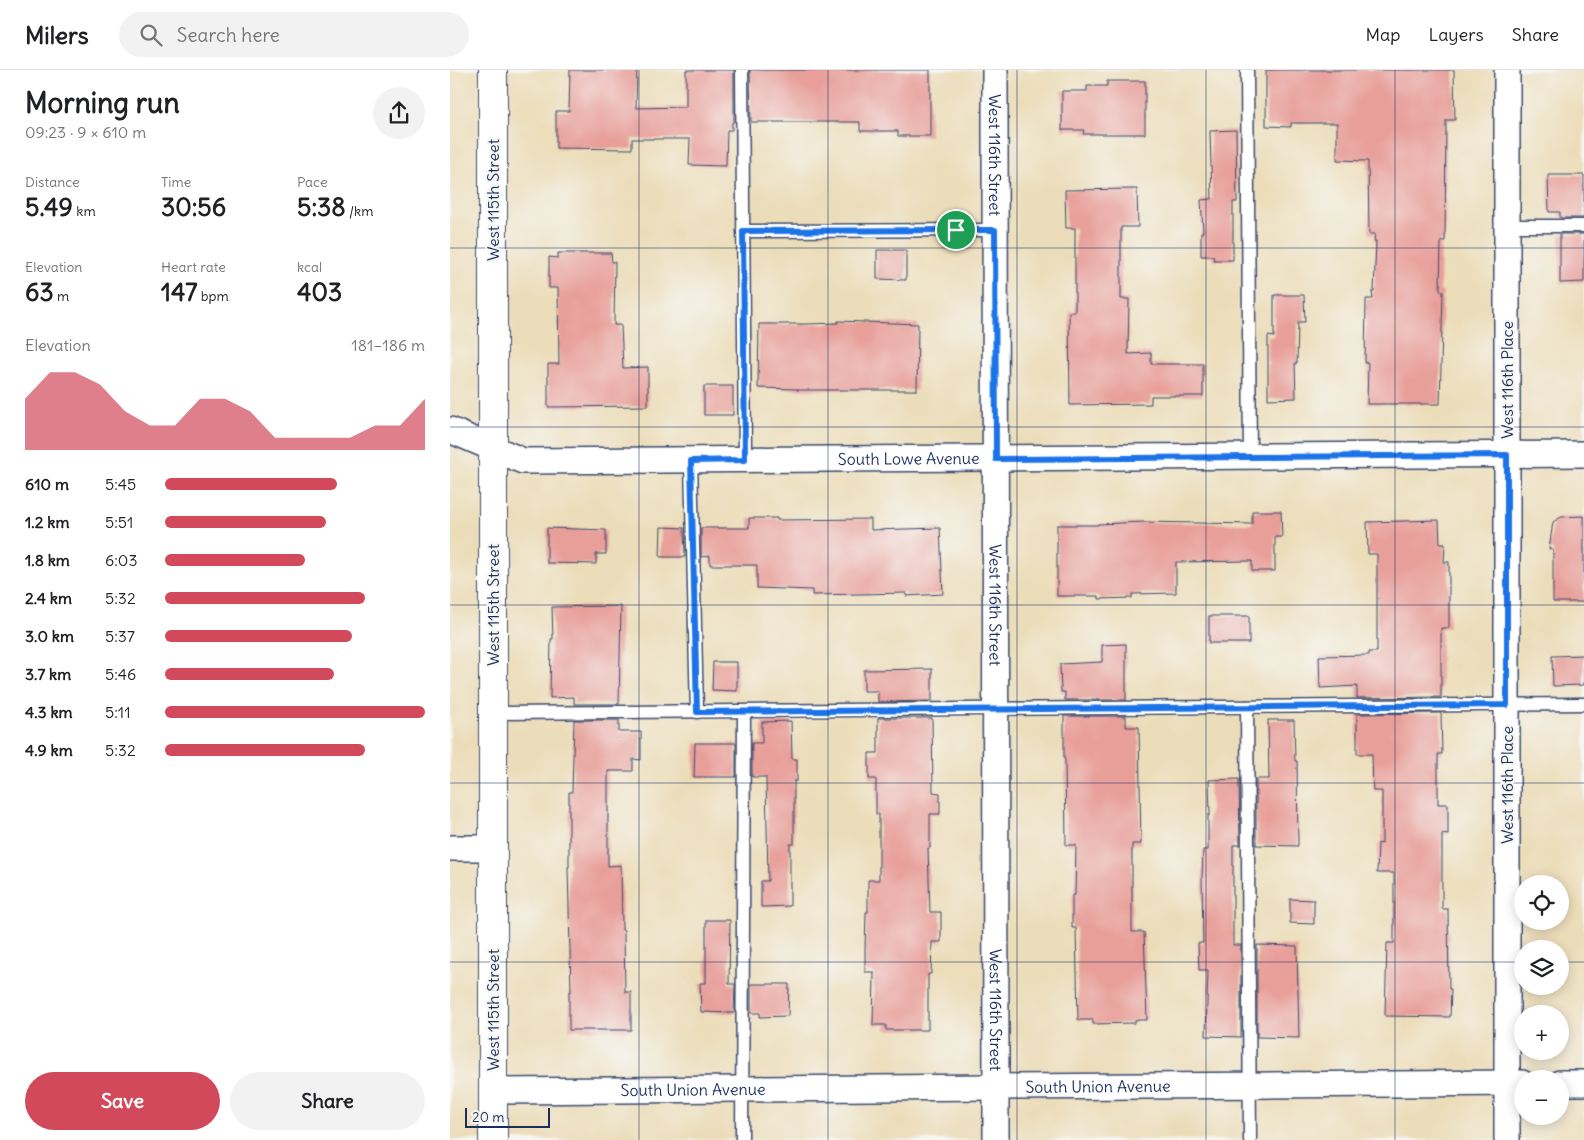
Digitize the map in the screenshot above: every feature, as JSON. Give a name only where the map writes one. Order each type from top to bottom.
[{"type":"street","name":"West 115th Street","points":[[493,70],[493,1140]]},
{"type":"street","name":"West 116th Street","points":[[995,70],[996,1140]]},
{"type":"street","name":"West 116th Place","points":[[1507,70],[1507,705],[1515,1070]]},
{"type":"street","name":"South Lowe Avenue","points":[[450,430],[523,461],[1584,454]]},
{"type":"street","points":[[450,848],[493,848]]},
{"type":"street","name":"South Union Avenue","points":[[493,1091],[1514,1083]]},
{"type":"street","points":[[1569,1083],[1584,1083]]},
{"type":"street","name":"West 116th Place","points":[[1507,1140],[1514,1090]]},
{"type":"lane","points":[[742,70],[745,460]]},
{"type":"lane","points":[[1247,70],[1250,457]]},
{"type":"lane","points":[[1507,226],[1584,226]]},
{"type":"lane","points":[[743,231],[995,230]]},
{"type":"lane","points":[[691,461],[697,712]]},
{"type":"lane","points":[[493,714],[1584,704]]},
{"type":"lane","points":[[1247,707],[1250,1140]]},
{"type":"lane","points":[[742,1140],[744,712]]},
{"type":"building","points":[[570,70],[637,70],[636,108],[686,107],[686,70],[734,70],[734,122],[732,122],[732,130],[727,130],[726,166],[689,165],[690,139],[632,139],[632,149],[556,148],[556,111],[569,111]]},
{"type":"building","points":[[750,70],[930,70],[930,136],[898,136],[898,131],[860,131],[860,122],[751,122]]},
{"type":"building","points":[[1266,70],[1454,70],[1455,120],[1446,120],[1445,241],[1441,241],[1440,291],[1443,291],[1440,404],[1367,404],[1368,363],[1365,363],[1366,299],[1373,299],[1376,241],[1374,241],[1375,234],[1369,234],[1368,161],[1337,160],[1337,123],[1291,123],[1291,127],[1266,126]]},
{"type":"building","points":[[1107,81],[1145,81],[1145,134],[1083,134],[1084,130],[1062,130],[1062,91],[1087,91],[1087,86],[1107,86]]},
{"type":"building","points":[[1236,130],[1237,202],[1233,202],[1233,260],[1214,260],[1213,256],[1201,256],[1201,232],[1203,232],[1201,200],[1212,199],[1210,131]]},
{"type":"building","points":[[1548,175],[1584,175],[1584,218],[1560,218],[1560,212],[1549,212]]},
{"type":"building","points":[[1137,189],[1138,227],[1121,227],[1121,299],[1129,299],[1128,354],[1151,353],[1151,364],[1203,364],[1203,396],[1151,396],[1151,404],[1070,405],[1069,312],[1075,312],[1075,228],[1066,228],[1065,190]]},
{"type":"building","points":[[1560,234],[1584,234],[1584,282],[1560,283]]},
{"type":"building","points":[[877,250],[906,250],[906,280],[877,279]]},
{"type":"building","points":[[558,253],[611,253],[612,262],[615,262],[614,325],[621,325],[623,368],[648,367],[648,406],[548,407],[548,364],[559,364],[558,288],[549,288],[549,257],[558,258]]},
{"type":"building","points":[[1274,295],[1304,295],[1305,322],[1298,322],[1297,363],[1295,363],[1296,398],[1268,399],[1268,336],[1274,337]]},
{"type":"building","points":[[838,321],[918,324],[917,390],[797,390],[758,388],[759,324],[838,323]]},
{"type":"building","points":[[704,386],[733,386],[733,415],[704,415]]},
{"type":"building","points":[[1252,511],[1281,511],[1282,537],[1275,537],[1275,571],[1252,571],[1252,561],[1176,562],[1176,593],[1132,594],[1132,598],[1099,599],[1099,596],[1057,596],[1057,525],[1144,522],[1252,524]]},
{"type":"building","points":[[1584,516],[1584,602],[1553,602],[1553,550],[1549,549],[1553,522],[1561,517]]},
{"type":"building","points":[[749,518],[777,518],[777,520],[871,519],[871,530],[940,528],[943,594],[906,596],[906,593],[812,595],[812,590],[757,588],[757,565],[710,565],[710,556],[701,557],[701,528],[749,528]]},
{"type":"building","points":[[1439,520],[1440,544],[1445,544],[1444,562],[1449,562],[1449,628],[1441,628],[1441,697],[1357,698],[1357,686],[1320,688],[1319,656],[1369,655],[1369,652],[1377,652],[1377,554],[1368,554],[1367,522]]},
{"type":"building","points":[[661,527],[684,528],[685,557],[660,557]]},
{"type":"building","points":[[547,528],[606,530],[606,554],[596,554],[596,564],[547,563]]},
{"type":"building","points":[[621,606],[619,704],[574,704],[574,697],[550,698],[551,639],[553,639],[552,607]]},
{"type":"building","points":[[1209,616],[1249,616],[1249,643],[1209,643]]},
{"type":"building","points":[[1126,644],[1126,700],[1065,700],[1065,692],[1061,692],[1060,664],[1102,662],[1102,645]]},
{"type":"building","points":[[1584,655],[1584,685],[1553,686],[1552,656]]},
{"type":"building","points":[[713,662],[737,662],[737,691],[712,690]]},
{"type":"building","points":[[932,669],[932,701],[878,702],[878,691],[864,691],[864,670]]},
{"type":"building","points":[[1441,713],[1442,754],[1438,754],[1438,804],[1448,804],[1448,835],[1442,834],[1442,909],[1448,909],[1449,989],[1451,989],[1450,1017],[1385,1016],[1387,943],[1394,943],[1394,873],[1377,873],[1378,843],[1382,844],[1382,791],[1373,791],[1372,754],[1357,754],[1357,714]]},
{"type":"building","points":[[1064,716],[1126,716],[1126,727],[1139,727],[1141,844],[1132,844],[1132,932],[1144,932],[1147,1020],[1135,1020],[1135,1023],[1093,1024],[1093,1020],[1078,1020],[1076,928],[1072,928],[1072,895],[1075,895],[1076,845],[1066,845]]},
{"type":"building","points":[[878,718],[932,718],[933,792],[940,793],[940,814],[930,814],[930,848],[928,848],[930,912],[941,912],[941,942],[932,942],[931,974],[928,974],[928,1030],[886,1030],[886,1025],[873,1025],[874,972],[865,972],[865,949],[868,880],[879,880],[879,814],[876,814],[876,779],[869,779],[869,753],[878,753]]},
{"type":"building","points":[[574,720],[619,720],[619,732],[641,732],[641,760],[633,759],[633,771],[608,771],[608,866],[621,865],[625,992],[631,992],[631,1030],[569,1030],[569,992],[571,992],[568,867],[569,792],[572,792]]},
{"type":"building","points":[[1268,720],[1294,720],[1295,761],[1297,761],[1298,846],[1256,845],[1256,779],[1269,779]]},
{"type":"building","points":[[791,721],[792,759],[797,759],[797,781],[794,781],[794,844],[790,844],[790,906],[761,907],[761,881],[768,881],[766,777],[752,777],[752,743],[762,743],[762,722]]},
{"type":"building","points":[[695,743],[736,743],[736,777],[694,777]]},
{"type":"building","points":[[1239,779],[1240,845],[1233,845],[1233,945],[1241,945],[1241,1037],[1206,1036],[1208,970],[1199,970],[1198,943],[1203,943],[1203,850],[1208,850],[1209,780]]},
{"type":"building","points":[[1290,899],[1314,900],[1314,924],[1290,923]]},
{"type":"building","points":[[706,920],[730,920],[729,984],[735,984],[734,1013],[701,1012],[700,983],[706,983]]},
{"type":"building","points":[[1257,945],[1297,946],[1299,1038],[1257,1037]]},
{"type":"building","points":[[751,984],[789,984],[788,1016],[760,1017],[760,1013],[751,1013]]},
{"type":"route","points":[[956,230],[995,230],[996,459],[1507,455],[1507,705],[697,712],[691,461],[745,460],[743,231],[956,230]]}]
